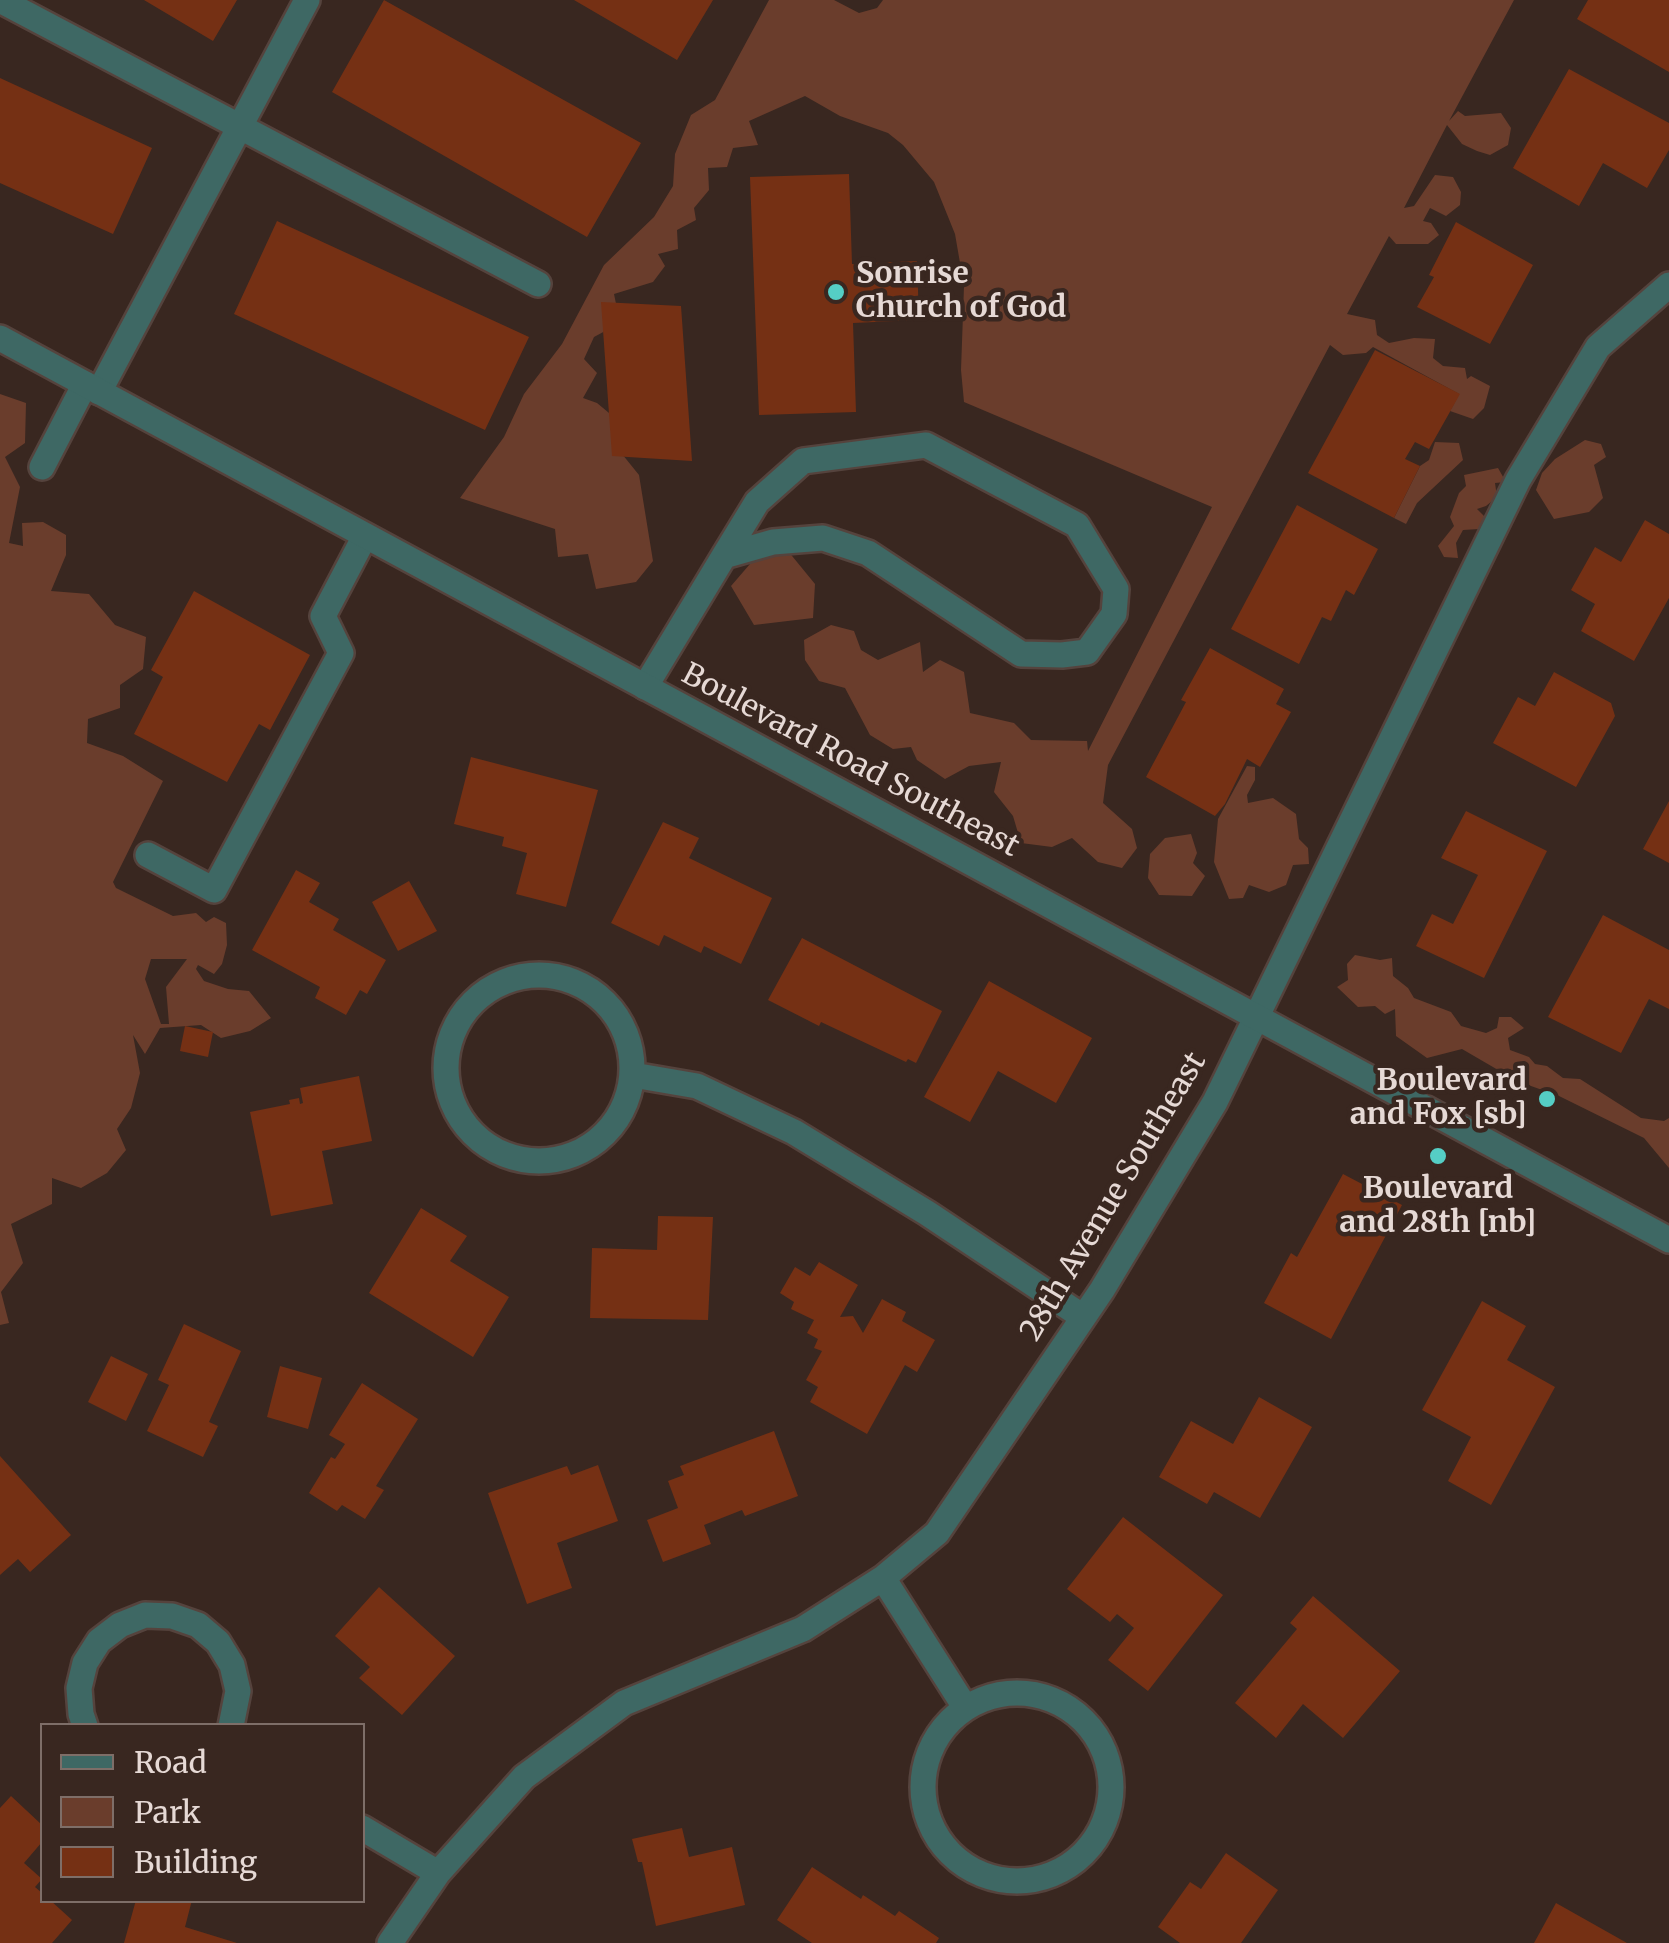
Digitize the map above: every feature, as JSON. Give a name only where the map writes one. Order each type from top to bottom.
[{"type":"street","points":[[0,0],[538,284]]},
{"type":"street","points":[[42,467],[92,388],[240,127],[306,0]]},
{"type":"street","name":"28th Avenue Southeast","points":[[390,1943],[438,1874],[524,1777],[624,1704],[803,1629],[882,1578],[937,1533],[1083,1318],[1216,1102],[1518,480],[1598,347],[1669,285]]},
{"type":"street","name":"Boulevard Road Southeast","points":[[0,338],[1669,1240]]},
{"type":"street","points":[[644,687],[724,556],[757,502],[803,461],[926,445],[1077,525],[1116,589],[1114,614],[1087,652],[1062,656],[1021,654],[868,553],[824,538],[772,542],[724,556]]},
{"type":"street","points":[[148,855],[214,890],[341,652],[323,616],[365,536]]},
{"type":"street","points":[[541,974],[571,979],[598,994],[618,1016],[630,1044],[633,1075],[626,1105],[608,1132],[584,1152],[553,1162],[521,1161],[492,1150],[468,1129],[452,1102],[445,1070],[449,1041],[463,1014],[484,992],[512,979],[541,974]]},
{"type":"street","points":[[633,1075],[697,1086],[794,1132],[928,1213],[1083,1318]]},
{"type":"street","points":[[882,1578],[964,1708]]},
{"type":"street","points":[[84,1723],[80,1714],[79,1688],[85,1663],[99,1641],[120,1624],[145,1616],[172,1616],[198,1625],[218,1642],[232,1665],[238,1691],[232,1723]]},
{"type":"street","points":[[1026,1692],[1057,1701],[1083,1718],[1102,1745],[1111,1776],[1109,1807],[1097,1837],[1076,1860],[1048,1876],[1019,1882],[989,1877],[962,1864],[940,1843],[926,1815],[922,1785],[928,1755],[943,1728],[964,1708],[994,1695],[1026,1692]]},
{"type":"street","points":[[365,1830],[438,1874]]},
{"type":"green space","points":[[769,0],[834,0],[859,13],[877,8],[883,0],[1514,0],[1449,121],[1458,111],[1465,116],[1501,113],[1511,128],[1508,145],[1490,155],[1477,151],[1462,144],[1447,125],[1404,208],[1414,206],[1435,175],[1453,177],[1461,192],[1460,205],[1446,216],[1430,208],[1423,221],[1431,223],[1439,235],[1428,244],[1396,244],[1389,236],[1347,314],[1375,320],[1377,335],[1389,343],[1435,339],[1433,358],[1443,366],[1465,368],[1467,379],[1471,376],[1490,386],[1484,408],[1473,419],[1450,411],[1459,394],[1373,347],[1366,353],[1343,355],[1330,345],[1108,765],[1103,803],[1132,829],[1137,848],[1122,868],[1098,862],[1072,838],[1052,847],[1021,843],[1013,816],[994,792],[1001,762],[969,766],[945,779],[917,760],[911,747],[893,749],[870,735],[845,688],[819,681],[805,660],[804,640],[831,625],[854,631],[861,650],[878,660],[920,642],[923,672],[940,660],[964,672],[970,713],[1014,723],[1031,740],[1087,741],[1088,751],[1212,507],[964,402],[964,286],[955,234],[934,182],[888,133],[840,116],[805,96],[749,121],[758,145],[733,148],[727,167],[708,168],[709,190],[694,208],[696,220],[677,230],[678,249],[658,254],[665,266],[653,282],[614,294],[620,323],[594,337],[584,359],[597,373],[583,398],[597,403],[626,427],[618,449],[639,475],[653,561],[636,582],[596,589],[588,554],[558,557],[555,529],[460,498],[504,437],[524,394],[562,344],[604,265],[654,217],[673,186],[675,154],[691,115],[715,100]]},
{"type":"green space","points":[[0,394],[26,403],[25,443],[5,457],[20,487],[9,543],[23,546],[22,523],[43,522],[66,535],[66,555],[51,591],[89,594],[115,625],[146,637],[143,669],[120,685],[120,708],[88,719],[87,743],[123,756],[163,781],[113,882],[116,888],[173,916],[196,913],[206,922],[214,917],[226,923],[227,945],[222,964],[214,974],[198,965],[196,969],[204,981],[249,991],[271,1018],[250,1031],[221,1038],[201,1025],[160,1028],[145,1054],[133,1035],[140,1073],[131,1108],[117,1129],[126,1150],[107,1173],[81,1188],[52,1178],[52,1204],[11,1224],[23,1263],[1,1292],[9,1323],[0,1325]],"holes":[[[151,959],[187,959],[166,987],[169,1024],[161,1024],[145,979]]]},
{"type":"green space","points":[[1585,440],[1601,444],[1606,457],[1594,465],[1603,498],[1589,512],[1554,519],[1536,490],[1542,473],[1555,459]]},
{"type":"green space","points":[[1435,442],[1459,443],[1463,460],[1417,503],[1406,524],[1394,518],[1420,466],[1429,460]]},
{"type":"green space","points":[[1498,468],[1506,482],[1495,483],[1497,497],[1477,509],[1485,517],[1479,529],[1463,530],[1456,543],[1458,558],[1444,557],[1438,546],[1454,526],[1450,517],[1459,493],[1466,486],[1464,475]]},
{"type":"green space","points":[[788,551],[815,584],[813,618],[754,625],[731,586],[756,557]]},
{"type":"green space","points":[[1247,766],[1255,767],[1248,803],[1273,798],[1296,814],[1299,839],[1308,848],[1309,864],[1293,865],[1286,885],[1269,892],[1249,885],[1243,898],[1229,899],[1214,862],[1218,819]]},
{"type":"green space","points":[[1191,834],[1197,853],[1193,863],[1205,876],[1192,896],[1159,895],[1148,878],[1150,854],[1165,838]]},
{"type":"green space","points":[[1355,955],[1392,958],[1393,976],[1414,998],[1451,1012],[1461,1026],[1486,1033],[1497,1028],[1499,1017],[1511,1017],[1524,1028],[1508,1038],[1510,1050],[1547,1066],[1563,1078],[1580,1079],[1641,1118],[1669,1118],[1669,1168],[1644,1138],[1559,1096],[1517,1081],[1462,1049],[1427,1058],[1396,1036],[1395,1009],[1385,1014],[1375,1006],[1358,1007],[1337,987],[1348,980],[1347,964]]},
{"type":"building","points":[[144,0],[237,0],[213,41]]},
{"type":"building","points":[[384,0],[641,143],[587,237],[332,92]]},
{"type":"building","points":[[574,0],[713,0],[677,60]]},
{"type":"building","points":[[1588,0],[1669,0],[1669,72],[1577,19]]},
{"type":"building","points":[[1569,69],[1669,123],[1669,150],[1647,188],[1603,163],[1579,206],[1513,168]]},
{"type":"building","points":[[0,78],[152,148],[113,234],[0,183]]},
{"type":"building","name":"Sonrise Church of God","points":[[849,174],[852,264],[917,261],[919,320],[853,323],[856,412],[759,415],[750,177]]},
{"type":"building","points":[[277,221],[529,337],[485,430],[234,314]]},
{"type":"building","points":[[1456,222],[1533,265],[1490,344],[1417,307]]},
{"type":"building","points":[[601,302],[681,306],[692,461],[612,456]]},
{"type":"building","points":[[1375,350],[1460,394],[1429,449],[1415,442],[1405,459],[1420,466],[1394,518],[1308,473]]},
{"type":"building","points":[[1297,505],[1378,549],[1354,595],[1346,590],[1331,621],[1322,617],[1299,664],[1231,629]]},
{"type":"building","points":[[1645,520],[1669,534],[1669,598],[1634,661],[1581,631],[1595,604],[1571,590],[1595,547],[1621,562]]},
{"type":"building","points":[[194,591],[310,655],[270,730],[259,724],[227,782],[134,734],[163,677],[151,670]]},
{"type":"building","points":[[1210,648],[1284,689],[1276,704],[1291,712],[1260,767],[1247,759],[1215,816],[1146,777]]},
{"type":"building","points":[[1554,672],[1611,703],[1615,716],[1576,787],[1493,743],[1518,697],[1535,706]]},
{"type":"building","points":[[471,757],[598,790],[566,907],[516,894],[527,853],[502,846],[504,837],[454,824]]},
{"type":"building","points":[[1669,801],[1669,863],[1643,849]]},
{"type":"building","points":[[1466,811],[1547,851],[1484,978],[1416,946],[1432,914],[1453,924],[1478,875],[1441,858]]},
{"type":"building","points":[[663,822],[699,838],[689,858],[772,898],[741,964],[704,946],[701,953],[664,935],[659,946],[611,923]]},
{"type":"building","points":[[296,870],[320,883],[309,902],[339,919],[333,930],[386,960],[367,994],[360,990],[346,1015],[315,998],[320,987],[252,950]]},
{"type":"building","points":[[409,881],[437,931],[398,951],[372,902]]},
{"type":"building","points":[[1603,915],[1669,950],[1669,1009],[1649,999],[1621,1053],[1548,1017]]},
{"type":"building","points":[[802,938],[942,1011],[916,1063],[908,1059],[906,1062],[821,1022],[819,1026],[768,1000]]},
{"type":"building","points":[[989,981],[1092,1038],[1056,1103],[998,1071],[970,1122],[924,1097]]},
{"type":"building","points":[[185,1026],[213,1032],[208,1057],[180,1051]]},
{"type":"building","points":[[359,1076],[372,1141],[322,1151],[333,1204],[271,1216],[250,1112],[290,1104],[289,1100],[299,1098],[300,1104],[300,1088]]},
{"type":"building","points":[[1343,1174],[1402,1205],[1331,1339],[1264,1303],[1291,1253],[1297,1257]]},
{"type":"building","points":[[421,1208],[467,1236],[450,1261],[509,1297],[473,1357],[369,1293]]},
{"type":"building","points":[[658,1216],[713,1217],[708,1320],[590,1318],[592,1248],[657,1250]]},
{"type":"building","points":[[819,1262],[858,1285],[840,1317],[853,1316],[863,1333],[882,1299],[906,1312],[902,1321],[935,1340],[917,1372],[905,1365],[867,1434],[810,1402],[818,1387],[806,1380],[822,1351],[814,1348],[818,1339],[807,1333],[814,1320],[791,1309],[794,1302],[780,1293],[795,1267],[810,1276]]},
{"type":"building","points":[[1482,1301],[1526,1326],[1507,1360],[1555,1387],[1491,1505],[1448,1481],[1471,1437],[1422,1410]]},
{"type":"building","points":[[184,1324],[241,1351],[209,1422],[218,1426],[203,1457],[147,1431],[169,1385],[158,1380]]},
{"type":"building","points":[[111,1356],[148,1374],[126,1421],[88,1402]]},
{"type":"building","points":[[280,1366],[322,1378],[308,1429],[267,1417]]},
{"type":"building","points":[[362,1383],[418,1419],[376,1486],[384,1490],[365,1519],[342,1505],[337,1511],[309,1493],[331,1457],[335,1459],[345,1444],[329,1435]]},
{"type":"building","points":[[1259,1397],[1312,1427],[1260,1518],[1214,1492],[1207,1504],[1159,1477],[1191,1421],[1233,1444]]},
{"type":"building","points":[[774,1431],[798,1496],[745,1516],[742,1510],[704,1525],[711,1544],[663,1562],[647,1520],[678,1508],[668,1481],[684,1475],[680,1466]]},
{"type":"building","points":[[0,1456],[71,1535],[30,1572],[18,1559],[0,1575]]},
{"type":"building","points":[[598,1465],[618,1521],[557,1543],[572,1588],[527,1604],[488,1493],[567,1466],[571,1475]]},
{"type":"building","points":[[1123,1517],[1223,1595],[1148,1691],[1108,1660],[1134,1628],[1117,1614],[1110,1622],[1067,1589]]},
{"type":"building","points":[[379,1587],[455,1656],[402,1715],[359,1678],[370,1667],[335,1636]]},
{"type":"building","points":[[1313,1596],[1400,1671],[1343,1738],[1303,1704],[1276,1738],[1235,1703],[1297,1629],[1290,1623]]},
{"type":"building","points":[[11,1796],[40,1823],[40,1844],[24,1863],[40,1877],[35,1887],[40,1891],[40,1903],[53,1903],[72,1920],[52,1943],[0,1943],[0,1808]]},
{"type":"building","points":[[682,1828],[689,1857],[732,1847],[745,1905],[656,1926],[642,1862],[638,1862],[632,1839]]},
{"type":"building","points":[[1226,1853],[1278,1890],[1241,1943],[1180,1943],[1158,1927],[1190,1882],[1201,1889]]},
{"type":"building","points":[[812,1867],[861,1899],[863,1895],[895,1916],[899,1911],[939,1938],[936,1943],[812,1943],[777,1920]]},
{"type":"building","points":[[135,1903],[191,1903],[185,1927],[237,1943],[124,1943]]},
{"type":"building","points":[[1556,1903],[1627,1943],[1534,1943]]},
{"type":"place","name":"Sonrise Church of God","points":[[836,292]]},
{"type":"place","name":"Boulevard and Fox [sb]","points":[[1547,1099]]},
{"type":"place","name":"Boulevard and 28th [nb]","points":[[1438,1156]]}]
